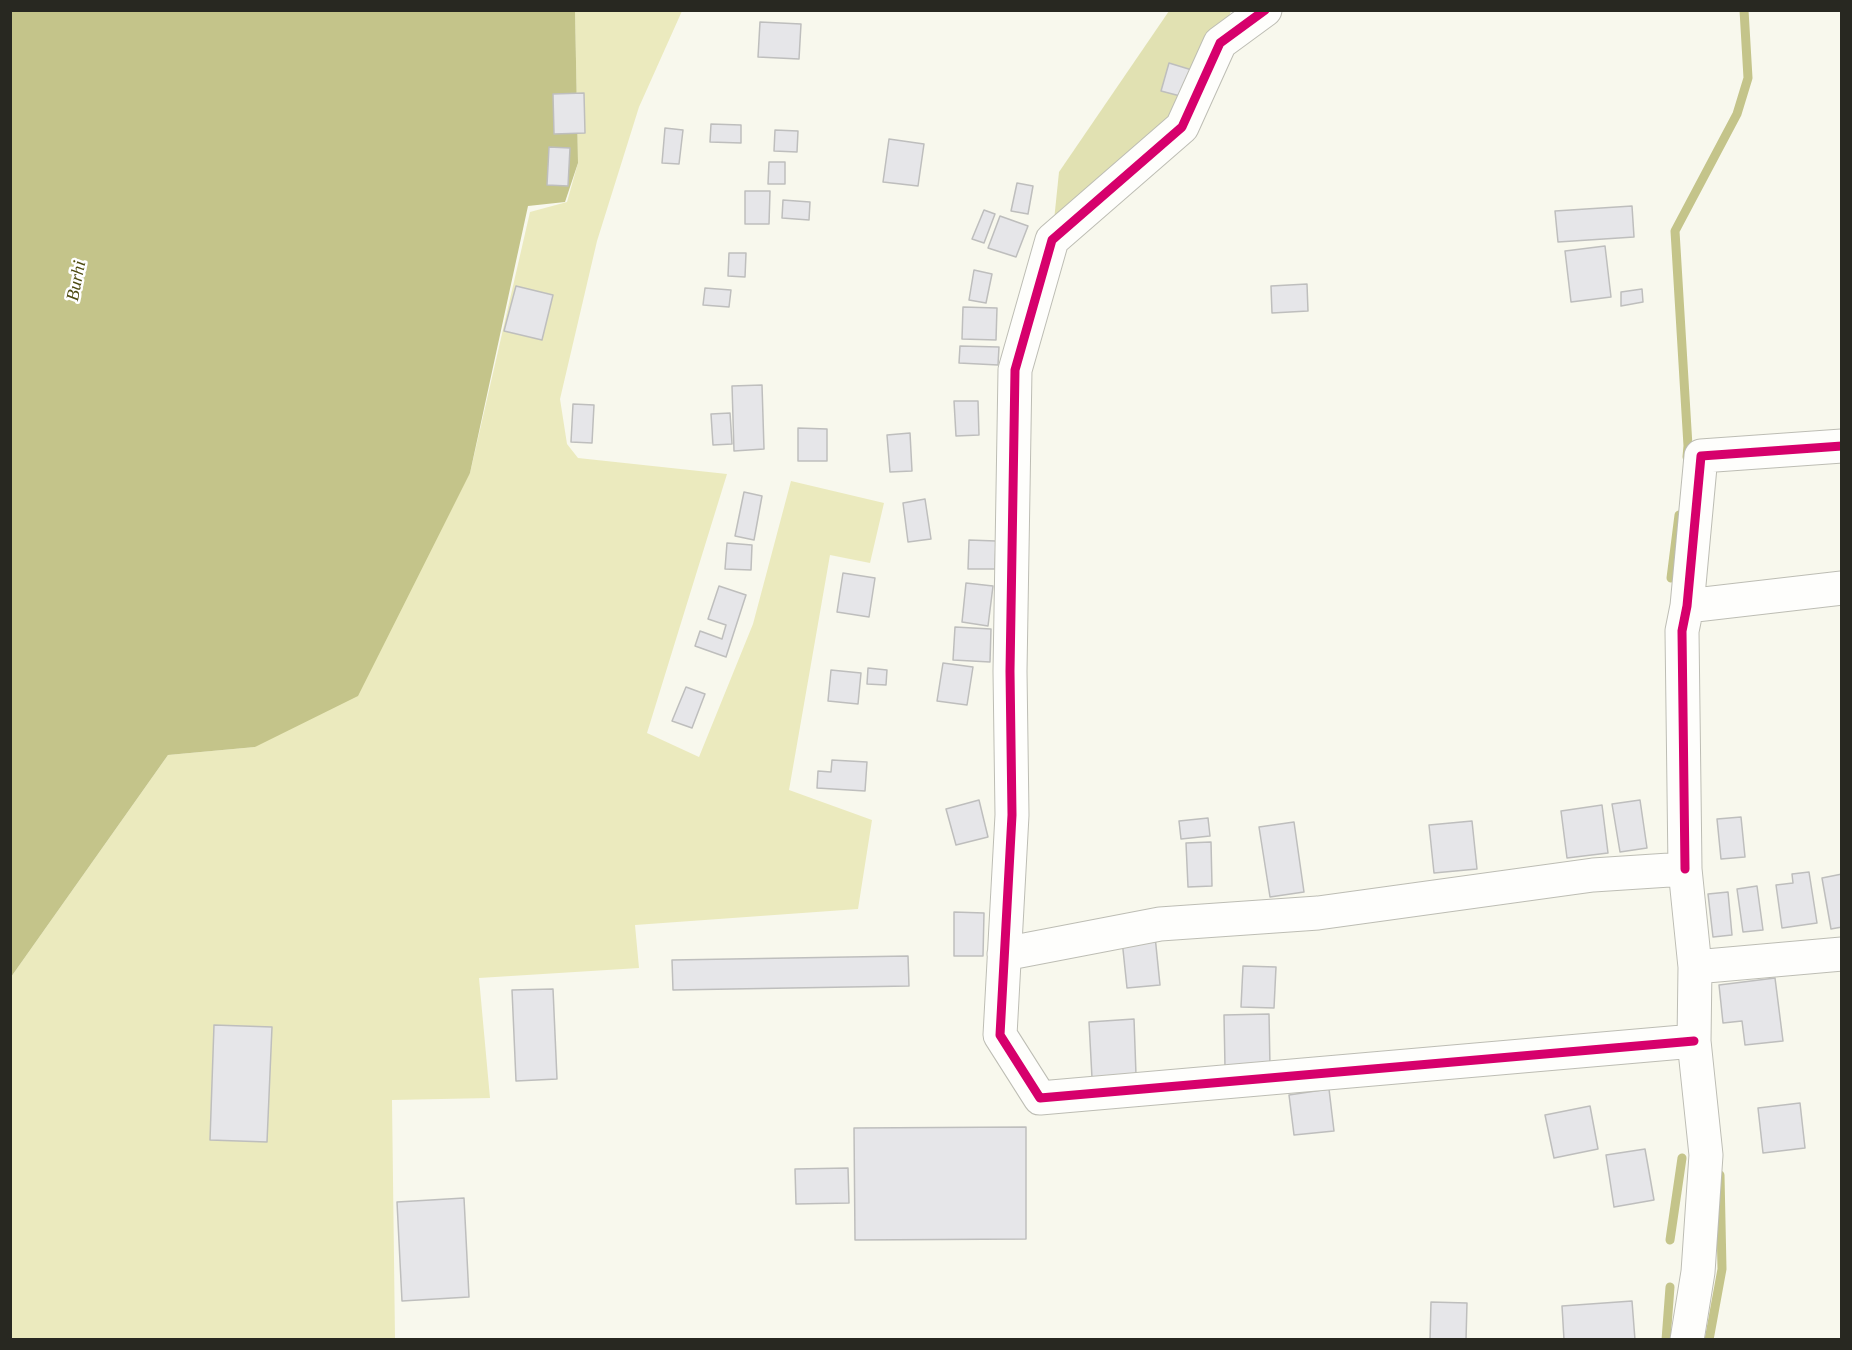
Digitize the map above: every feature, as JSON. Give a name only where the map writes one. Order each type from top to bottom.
[{"type":"street","points":[[1264,10],[1220,43],[1182,127],[1052,240],[1015,370],[1010,671],[1012,815],[1000,1035],[1040,1098],[1694,1041]]},
{"type":"street","points":[[1687,1340],[1698,1272],[1706,1155],[1694,1041],[1695,967],[1685,869],[1682,631],[1688,606],[1701,456],[1842,446]]},
{"type":"street","points":[[1688,606],[1842,588]]},
{"type":"street","points":[[1004,954],[1160,924],[1318,913],[1593,875],[1685,869]]},
{"type":"street","points":[[1695,967],[1842,954]]},
{"type":"shaded area","points":[[575,11],[682,11],[639,107],[597,241],[560,399],[567,444],[578,458],[727,474],[647,733],[699,757],[753,624],[791,481],[884,503],[870,563],[830,555],[789,790],[872,820],[858,909],[635,925],[639,968],[479,978],[490,1098],[392,1100],[395,1339],[11,1340],[11,977],[168,755],[255,747],[470,473],[530,212],[567,202],[578,163]]},
{"type":"shaded area","points":[[1169,11],[1231,11],[1220,43],[1182,127],[1052,240],[1059,172]]},
{"type":"water","name":"Burhi","points":[[11,11],[575,11],[578,163],[565,202],[528,206],[470,473],[358,696],[255,747],[168,755],[11,977]]},
{"type":"building","points":[[760,22],[801,24],[799,59],[758,57]]},
{"type":"building","points":[[1169,63],[1192,70],[1184,97],[1161,91]]},
{"type":"building","points":[[584,93],[585,133],[554,134],[553,94]]},
{"type":"building","points":[[711,124],[741,125],[741,143],[710,142]]},
{"type":"building","points":[[665,128],[683,130],[679,164],[662,163]]},
{"type":"building","points":[[775,130],[798,131],[797,152],[774,151]]},
{"type":"building","points":[[889,139],[924,144],[918,186],[883,182]]},
{"type":"building","points":[[549,147],[570,148],[568,186],[547,185]]},
{"type":"building","points":[[769,162],[785,162],[785,184],[768,184]]},
{"type":"building","points":[[1017,183],[1033,186],[1028,214],[1011,211]]},
{"type":"building","points":[[745,191],[770,191],[769,224],[745,224]]},
{"type":"building","points":[[783,200],[810,202],[809,220],[782,218]]},
{"type":"building","points":[[1632,206],[1634,237],[1558,242],[1555,211]]},
{"type":"building","points":[[984,210],[995,214],[984,243],[972,239]]},
{"type":"building","points":[[1000,216],[1028,226],[1016,257],[988,248]]},
{"type":"building","points":[[1605,246],[1611,297],[1571,302],[1565,251]]},
{"type":"building","points":[[729,253],[746,253],[745,277],[728,276]]},
{"type":"building","points":[[974,270],[992,274],[986,303],[969,300]]},
{"type":"building","points":[[1307,284],[1308,311],[1272,313],[1271,286]]},
{"type":"building","points":[[516,286],[553,295],[542,340],[504,331]]},
{"type":"building","points":[[705,288],[731,290],[729,307],[703,305]]},
{"type":"building","points":[[1642,289],[1643,302],[1621,306],[1621,292]]},
{"type":"building","points":[[963,307],[997,308],[996,340],[962,339]]},
{"type":"building","points":[[960,346],[999,347],[998,365],[959,363]]},
{"type":"building","points":[[762,385],[764,449],[734,451],[732,386]]},
{"type":"building","points":[[954,401],[978,401],[979,435],[956,436]]},
{"type":"building","points":[[573,404],[594,405],[592,443],[571,442]]},
{"type":"building","points":[[730,413],[732,444],[713,445],[711,414]]},
{"type":"building","points":[[798,428],[827,429],[827,461],[798,461]]},
{"type":"building","points":[[910,433],[912,471],[890,472],[887,435]]},
{"type":"building","points":[[744,492],[762,496],[754,540],[735,536]]},
{"type":"building","points":[[925,499],[931,539],[908,542],[903,503]]},
{"type":"building","points":[[969,540],[996,541],[995,569],[968,569]]},
{"type":"building","points":[[727,543],[752,545],[751,570],[725,569]]},
{"type":"building","points":[[843,573],[875,578],[869,617],[837,612]]},
{"type":"building","points":[[966,583],[993,586],[988,626],[962,622]]},
{"type":"building","points":[[719,586],[746,595],[726,657],[695,646],[700,631],[722,639],[726,625],[708,619]]},
{"type":"building","points":[[955,627],[991,629],[990,662],[953,660]]},
{"type":"building","points":[[943,663],[973,667],[967,705],[937,701]]},
{"type":"building","points":[[868,668],[887,670],[886,685],[867,684]]},
{"type":"building","points":[[831,670],[861,673],[858,704],[828,701]]},
{"type":"building","points":[[686,687],[705,694],[692,728],[672,721]]},
{"type":"building","points":[[832,760],[867,762],[865,791],[817,788],[818,771],[831,772]]},
{"type":"building","points":[[979,800],[988,837],[956,845],[946,809]]},
{"type":"building","points":[[1640,800],[1647,848],[1620,852],[1612,804]]},
{"type":"building","points":[[1602,805],[1608,853],[1567,858],[1561,811]]},
{"type":"building","points":[[1741,817],[1745,857],[1721,859],[1717,819]]},
{"type":"building","points":[[1208,818],[1210,836],[1181,839],[1179,821]]},
{"type":"building","points":[[1472,821],[1477,869],[1434,873],[1429,825]]},
{"type":"building","points":[[1294,822],[1304,892],[1270,897],[1259,827]]},
{"type":"building","points":[[1211,842],[1212,886],[1188,887],[1186,843]]},
{"type":"building","points":[[1809,872],[1817,923],[1782,928],[1776,885],[1793,883],[1792,874]]},
{"type":"building","points":[[1842,874],[1842,927],[1831,929],[1822,878]]},
{"type":"building","points":[[1757,886],[1763,930],[1743,932],[1737,889]]},
{"type":"building","points":[[1728,892],[1732,935],[1713,937],[1708,894]]},
{"type":"building","points":[[954,912],[984,913],[983,956],[954,956]]},
{"type":"building","points":[[1155,936],[1160,985],[1127,988],[1122,940]]},
{"type":"building","points":[[908,956],[909,986],[673,990],[672,960]]},
{"type":"building","points":[[1243,966],[1276,967],[1274,1008],[1241,1007]]},
{"type":"building","points":[[1775,978],[1783,1041],[1745,1045],[1742,1021],[1723,1023],[1719,985]]},
{"type":"building","points":[[553,989],[557,1079],[516,1081],[512,990]]},
{"type":"building","points":[[1269,1014],[1270,1066],[1225,1067],[1224,1015]]},
{"type":"building","points":[[1134,1019],[1136,1075],[1092,1078],[1089,1022]]},
{"type":"building","points":[[214,1025],[272,1027],[267,1142],[210,1140]]},
{"type":"building","points":[[1329,1089],[1334,1131],[1294,1135],[1289,1095]]},
{"type":"building","points":[[1800,1103],[1805,1148],[1763,1153],[1758,1108]]},
{"type":"building","points":[[1590,1106],[1598,1149],[1554,1158],[1545,1115]]},
{"type":"building","points":[[1026,1127],[1026,1239],[855,1240],[854,1128]]},
{"type":"building","points":[[1645,1149],[1654,1200],[1614,1207],[1606,1155]]},
{"type":"building","points":[[848,1168],[849,1203],[796,1204],[795,1169]]},
{"type":"building","points":[[464,1198],[469,1297],[402,1301],[397,1202]]},
{"type":"building","points":[[1632,1301],[1635,1340],[1564,1340],[1562,1306]]},
{"type":"building","points":[[1431,1302],[1467,1303],[1466,1340],[1430,1340]]},
{"type":"waterway","points":[[1687,457],[1675,231],[1737,114],[1748,78],[1744,10]]},
{"type":"waterway","points":[[1671,578],[1679,515]]},
{"type":"waterway","points":[[1670,1240],[1682,1158]]},
{"type":"waterway","points":[[1709,1340],[1722,1269],[1720,1175]]},
{"type":"waterway","points":[[1666,1340],[1670,1287]]},
{"type":"cycle path","points":[[1265,10],[1220,43],[1182,127],[1052,240],[1015,370],[1010,671],[1012,815],[1000,1035],[1040,1098],[1694,1041]]},
{"type":"cycle path","points":[[1685,869],[1682,631],[1687,606],[1701,456],[1842,446]]}]
